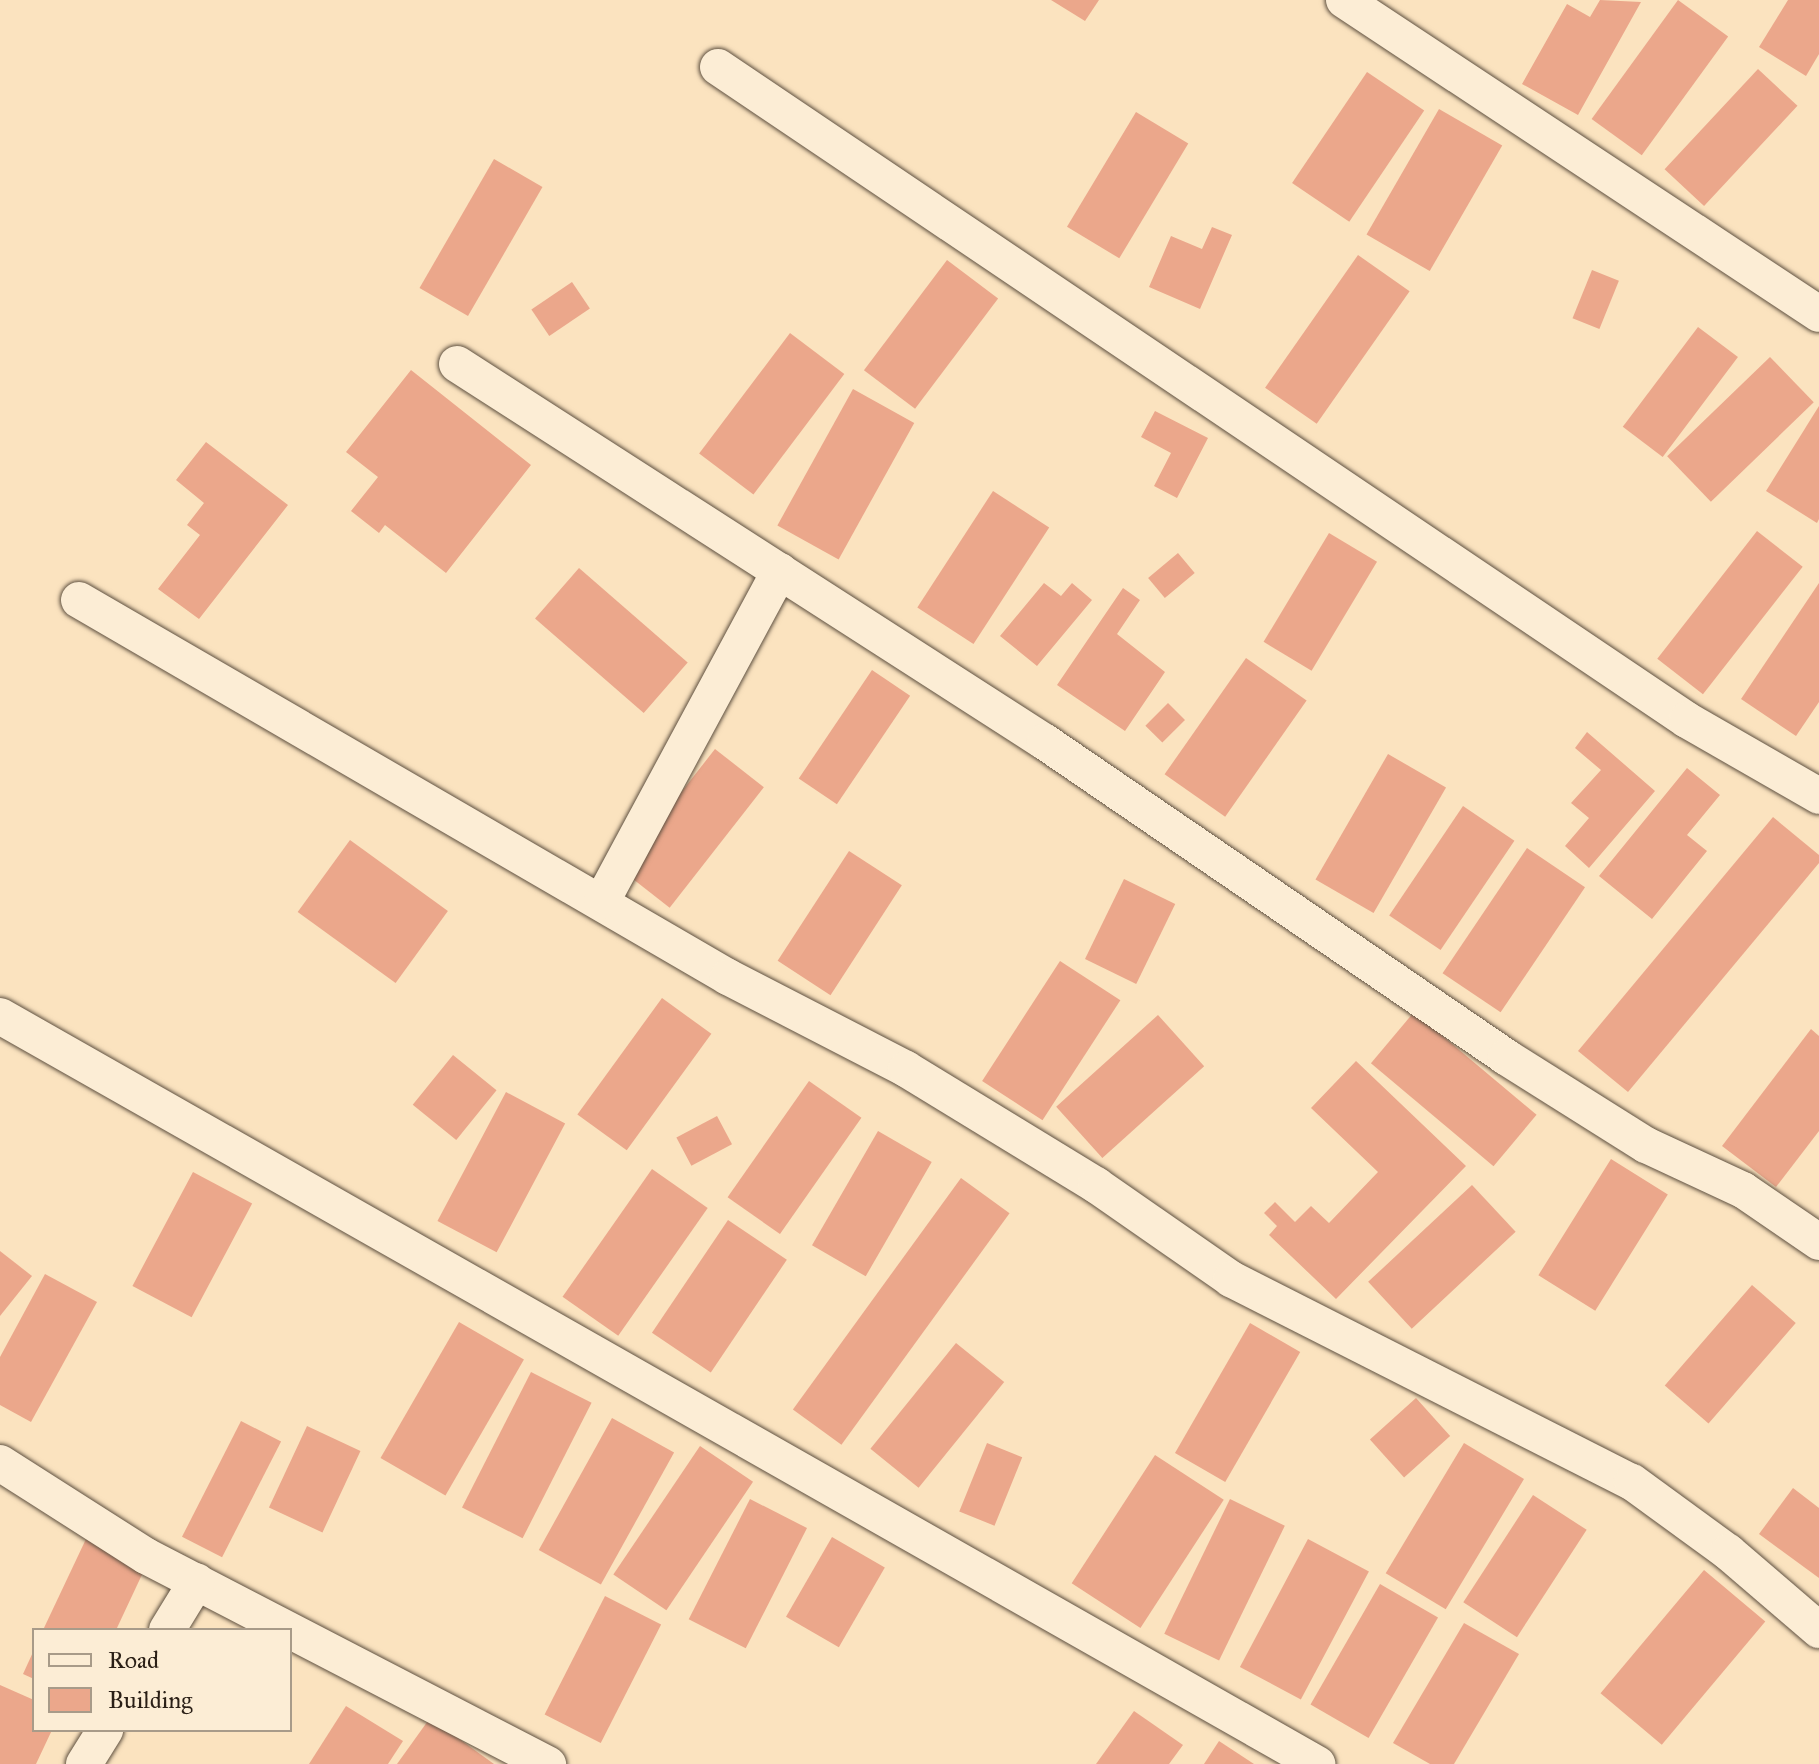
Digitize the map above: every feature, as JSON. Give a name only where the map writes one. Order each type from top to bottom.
[{"type":"street","points":[[1344,0],[1819,314]]},
{"type":"street","points":[[718,67],[1687,720],[1819,796]]},
{"type":"street","points":[[457,364],[1045,742],[1506,1057],[1646,1145],[1743,1190],[1819,1242]]},
{"type":"street","points":[[602,901],[780,571]]},
{"type":"street","points":[[79,600],[602,901],[728,977],[906,1069],[1096,1185],[1231,1279],[1632,1482],[1728,1552],[1819,1630]]},
{"type":"street","points":[[0,1016],[1317,1764]]},
{"type":"street","points":[[0,1463],[197,1581],[287,1628]]},
{"type":"street","points":[[168,1628],[197,1581]]},
{"type":"street","points":[[292,1631],[548,1764]]},
{"type":"street","points":[[84,1764],[104,1732]]},
{"type":"building","points":[[1051,0],[1099,0],[1085,21]]},
{"type":"building","points":[[1600,0],[1641,2],[1578,115],[1522,84],[1567,4],[1590,17]]},
{"type":"building","points":[[1678,0],[1728,36],[1642,155],[1592,119]]},
{"type":"building","points":[[1788,0],[1819,0],[1819,54],[1806,76],[1759,47]]},
{"type":"building","points":[[1758,69],[1797,106],[1704,206],[1665,169]]},
{"type":"building","points":[[1367,72],[1424,111],[1349,222],[1292,183]]},
{"type":"building","points":[[1439,109],[1502,146],[1430,271],[1366,235]]},
{"type":"building","points":[[1136,112],[1188,143],[1119,258],[1067,227]]},
{"type":"building","points":[[494,159],[542,187],[468,316],[420,288]]},
{"type":"building","points":[[1212,227],[1232,235],[1200,309],[1149,287],[1171,236],[1202,249]]},
{"type":"building","points":[[1358,255],[1410,291],[1317,424],[1265,388]]},
{"type":"building","points":[[947,260],[998,299],[915,409],[864,370]]},
{"type":"building","points":[[1592,270],[1619,281],[1599,329],[1573,318]]},
{"type":"building","points":[[572,282],[590,309],[549,336],[531,309]]},
{"type":"building","points":[[1698,327],[1738,357],[1663,457],[1623,427]]},
{"type":"building","points":[[790,333],[844,374],[753,495],[699,454]]},
{"type":"building","points":[[1770,357],[1814,402],[1711,502],[1667,456]]},
{"type":"building","points":[[411,370],[531,465],[446,573],[385,525],[379,533],[351,511],[378,477],[346,452]]},
{"type":"building","points":[[853,389],[914,423],[839,559],[777,525]]},
{"type":"building","points":[[1819,406],[1819,519],[1817,523],[1766,491]]},
{"type":"building","points":[[1155,411],[1208,438],[1177,498],[1154,486],[1171,453],[1141,437]]},
{"type":"building","points":[[206,442],[288,505],[199,619],[158,589],[200,535],[187,525],[204,503],[176,480]]},
{"type":"building","points":[[993,491],[1049,527],[973,644],[917,608]]},
{"type":"building","points":[[1757,531],[1803,567],[1703,694],[1657,659]]},
{"type":"building","points":[[1329,533],[1377,562],[1312,671],[1264,642]]},
{"type":"building","points":[[1178,553],[1195,573],[1165,598],[1148,578]]},
{"type":"building","points":[[579,568],[688,662],[644,713],[535,619]]},
{"type":"building","points":[[1044,583],[1061,596],[1072,583],[1092,600],[1037,666],[1000,636]]},
{"type":"building","points":[[1819,583],[1819,702],[1796,736],[1741,699]]},
{"type":"building","points":[[1123,588],[1140,600],[1117,634],[1165,672],[1125,731],[1057,685]]},
{"type":"building","points":[[1246,658],[1307,700],[1225,817],[1165,774]]},
{"type":"building","points":[[872,670],[910,696],[837,804],[799,779]]},
{"type":"building","points":[[1168,703],[1185,720],[1162,743],[1145,726]]},
{"type":"building","points":[[1587,732],[1655,791],[1589,868],[1565,846],[1589,818],[1571,803],[1601,770],[1575,748]]},
{"type":"building","points":[[715,749],[764,787],[670,908],[621,870]]},
{"type":"building","points":[[1388,754],[1446,788],[1374,913],[1316,880]]},
{"type":"building","points":[[1687,768],[1720,795],[1687,835],[1707,851],[1652,919],[1599,876]]},
{"type":"building","points":[[1463,806],[1514,841],[1441,950],[1389,915]]},
{"type":"building","points":[[1773,817],[1819,855],[1819,863],[1628,1092],[1578,1051]]},
{"type":"building","points":[[350,840],[448,911],[396,983],[298,912]]},
{"type":"building","points":[[1527,848],[1585,887],[1501,1012],[1443,973]]},
{"type":"building","points":[[849,851],[902,885],[830,995],[778,961]]},
{"type":"building","points":[[1124,879],[1175,904],[1136,984],[1085,959]]},
{"type":"building","points":[[1060,961],[1120,1000],[1043,1120],[982,1081]]},
{"type":"building","points":[[662,998],[711,1034],[627,1150],[577,1114]]},
{"type":"building","points":[[1414,1012],[1537,1115],[1494,1166],[1371,1063]]},
{"type":"building","points":[[1158,1015],[1204,1066],[1102,1158],[1056,1107]]},
{"type":"building","points":[[1811,1029],[1819,1036],[1819,1131],[1776,1187],[1722,1146]]},
{"type":"building","points":[[453,1055],[497,1090],[456,1140],[413,1105]]},
{"type":"building","points":[[1356,1061],[1466,1166],[1336,1299],[1269,1235],[1277,1226],[1264,1213],[1275,1202],[1295,1222],[1311,1206],[1329,1223],[1378,1172],[1311,1108]]},
{"type":"building","points":[[809,1081],[861,1118],[780,1234],[728,1197]]},
{"type":"building","points":[[506,1092],[565,1123],[497,1252],[437,1221]]},
{"type":"building","points":[[717,1116],[732,1144],[691,1166],[676,1138]]},
{"type":"building","points":[[878,1131],[932,1162],[866,1276],[812,1245]]},
{"type":"building","points":[[1611,1159],[1668,1195],[1595,1311],[1538,1275]]},
{"type":"building","points":[[652,1169],[708,1208],[618,1336],[563,1297]]},
{"type":"building","points":[[193,1172],[252,1203],[192,1317],[132,1286]]},
{"type":"building","points":[[961,1178],[1010,1213],[841,1445],[793,1409]]},
{"type":"building","points":[[1472,1185],[1516,1232],[1412,1329],[1368,1282]]},
{"type":"building","points":[[728,1220],[787,1260],[711,1372],[652,1333]]},
{"type":"building","points":[[0,1251],[32,1276],[0,1316]]},
{"type":"building","points":[[45,1274],[97,1302],[31,1422],[0,1405],[0,1357]]},
{"type":"building","points":[[1752,1285],[1796,1323],[1709,1423],[1665,1385]]},
{"type":"building","points":[[459,1322],[524,1360],[445,1495],[381,1458]]},
{"type":"building","points":[[1250,1323],[1300,1352],[1225,1482],[1175,1453]]},
{"type":"building","points":[[956,1343],[1004,1382],[919,1488],[870,1449]]},
{"type":"building","points":[[531,1372],[592,1403],[523,1538],[462,1507]]},
{"type":"building","points":[[1416,1398],[1450,1436],[1404,1477],[1370,1439]]},
{"type":"building","points":[[612,1418],[674,1452],[601,1584],[539,1550]]},
{"type":"building","points":[[241,1421],[281,1441],[222,1557],[182,1537]]},
{"type":"building","points":[[307,1426],[360,1451],[322,1533],[269,1508]]},
{"type":"building","points":[[987,1443],[1022,1457],[995,1526],[959,1512]]},
{"type":"building","points":[[1464,1443],[1524,1479],[1446,1609],[1386,1573]]},
{"type":"building","points":[[700,1446],[753,1482],[666,1610],[613,1575]]},
{"type":"building","points":[[1155,1455],[1224,1500],[1140,1628],[1072,1583]]},
{"type":"building","points":[[1793,1488],[1819,1508],[1819,1578],[1759,1534]]},
{"type":"building","points":[[1533,1495],[1587,1530],[1517,1637],[1463,1602]]},
{"type":"building","points":[[750,1499],[807,1528],[746,1648],[689,1619]]},
{"type":"building","points":[[1230,1499],[1285,1526],[1219,1661],[1164,1634]]},
{"type":"building","points":[[832,1537],[885,1568],[839,1647],[786,1617]]},
{"type":"building","points":[[86,1539],[146,1566],[117,1628],[44,1628]]},
{"type":"building","points":[[1308,1539],[1369,1571],[1301,1699],[1240,1667]]},
{"type":"building","points":[[1704,1570],[1765,1621],[1662,1745],[1601,1693]]},
{"type":"building","points":[[1380,1584],[1438,1618],[1369,1738],[1310,1704]]},
{"type":"building","points":[[605,1596],[661,1625],[601,1743],[545,1715]]},
{"type":"building","points":[[1464,1623],[1519,1654],[1454,1764],[1430,1764],[1393,1743]]},
{"type":"building","points":[[32,1654],[32,1678],[23,1674]]},
{"type":"building","points":[[0,1685],[32,1699],[32,1732],[51,1732],[36,1764],[0,1764]]},
{"type":"building","points":[[346,1706],[403,1741],[388,1764],[309,1764]]},
{"type":"building","points":[[1134,1711],[1183,1745],[1169,1764],[1096,1764]]},
{"type":"building","points":[[430,1718],[494,1764],[397,1764]]},
{"type":"building","points":[[1219,1741],[1254,1764],[1204,1764]]}]
